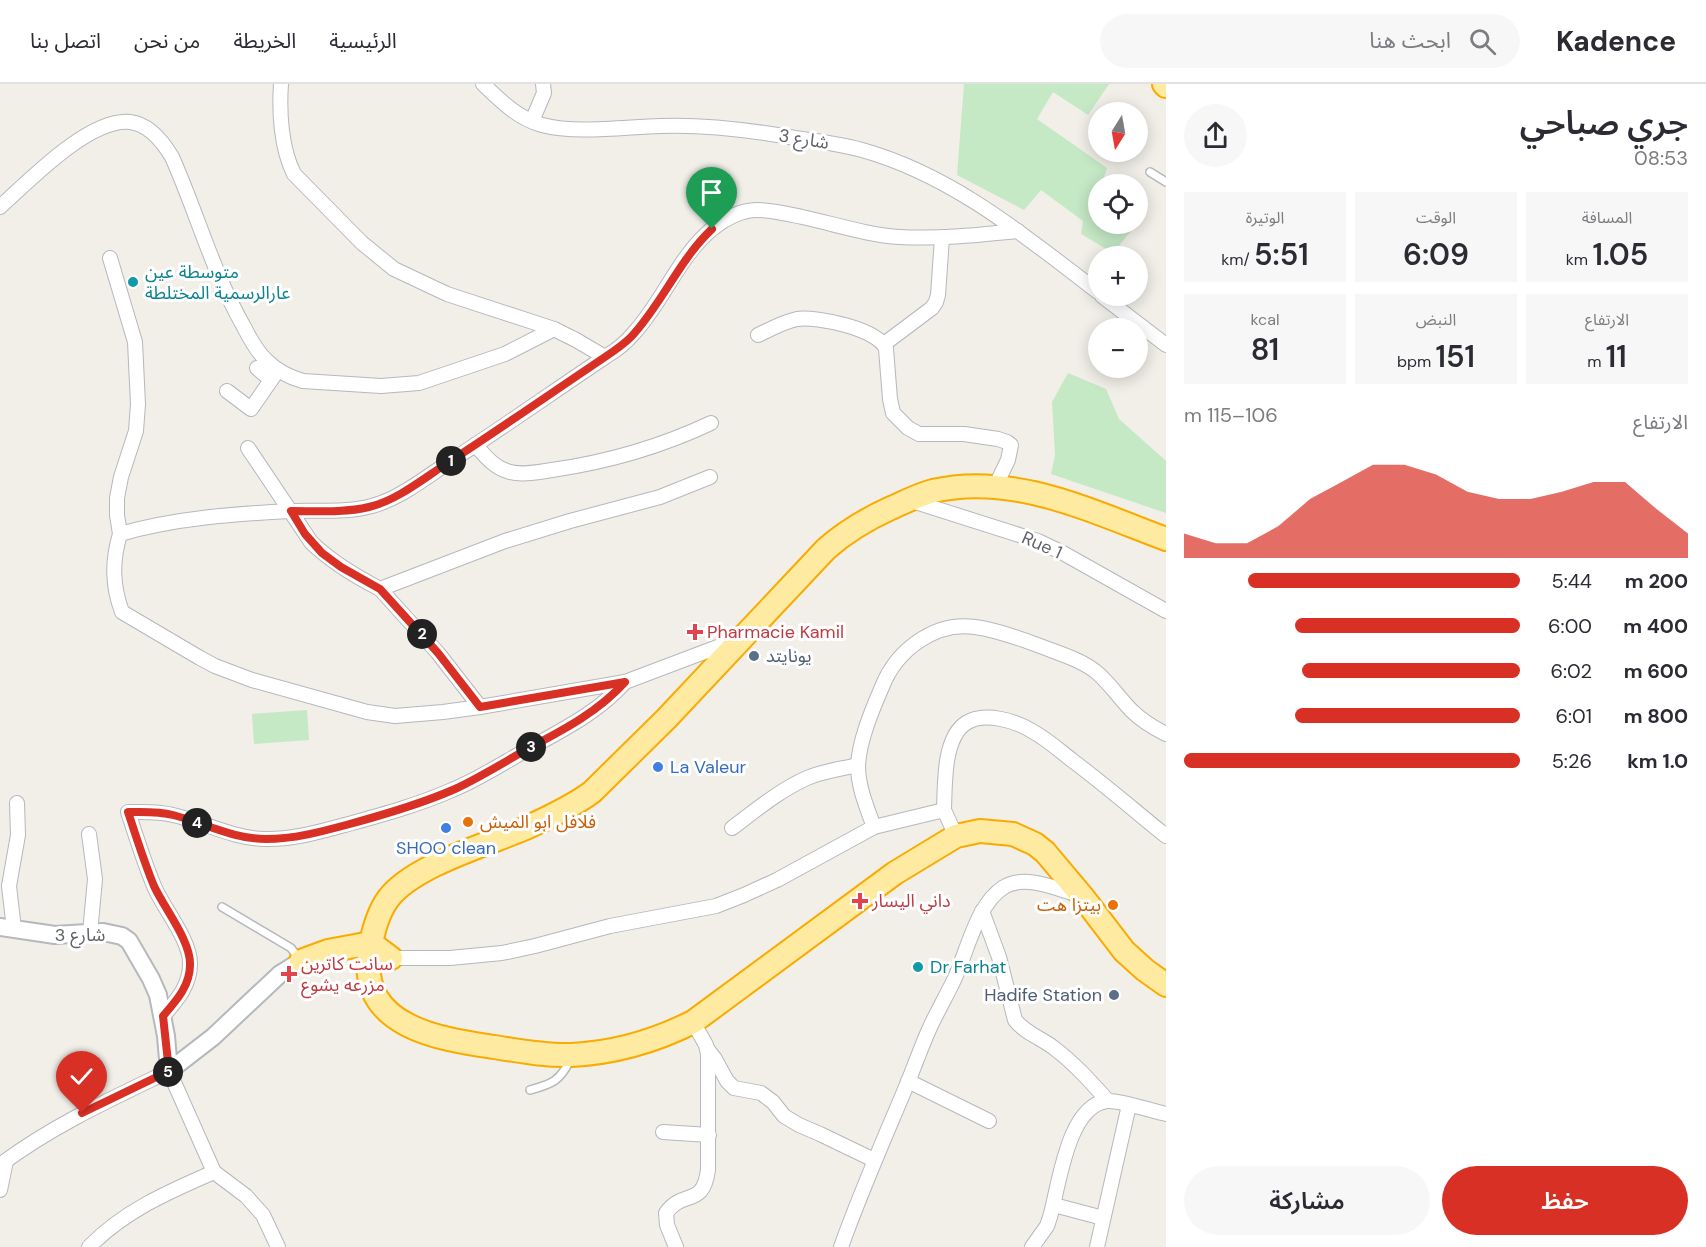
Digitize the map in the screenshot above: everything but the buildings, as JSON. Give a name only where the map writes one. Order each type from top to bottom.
[{"type":"highway","points":[[1166,539],[1043,495],[995,487],[975,486],[934,491],[872,517],[837,539],[667,718],[603,782],[579,801],[529,827],[423,871],[396,890],[381,910],[369,953],[373,989],[381,1006],[402,1022],[434,1036],[461,1042],[572,1055],[622,1048],[673,1032],[693,1022],[895,873],[956,836],[980,831],[999,832],[1025,838],[1045,852],[1124,951],[1145,970],[1166,984]]},
{"type":"highway","points":[[301,961],[328,951],[369,953],[390,958]]},
{"type":"street","points":[[281,84],[283,134],[289,163],[294,174],[372,252],[394,269],[447,294],[554,329],[605,357]]},
{"type":"street","name":"شارع 3","points":[[483,84],[510,110],[543,125],[564,129],[702,126],[766,133],[860,149],[901,163],[985,208],[1088,284]]},
{"type":"street","points":[[532,121],[544,93],[543,84]]},
{"type":"street","points":[[0,207],[54,158],[86,135],[123,122],[144,126],[172,156],[232,306],[274,375]]},
{"type":"street","points":[[120,534],[177,521],[291,511],[346,510],[370,507],[383,502],[475,445],[621,346],[636,332],[685,258],[700,240],[723,221],[738,214],[758,210],[773,211],[879,235],[899,237],[942,238],[1018,231]]},
{"type":"street","points":[[884,344],[935,304],[938,295],[942,238]]},
{"type":"street","points":[[110,258],[135,342],[138,404],[137,426],[117,498],[120,534],[114,555],[116,594],[122,612],[173,643],[215,666],[277,688],[380,715],[417,715],[480,707],[625,682],[743,637]]},
{"type":"street","points":[[1115,306],[1166,345]]},
{"type":"street","points":[[758,335],[788,322],[805,318],[819,319],[857,329],[874,337],[884,344],[886,349],[893,413],[908,428],[919,434],[964,434],[1009,443],[1010,453],[995,487]]},
{"type":"street","points":[[257,368],[274,375],[303,381],[400,386],[419,383],[505,354],[554,329]]},
{"type":"street","points":[[227,392],[251,409],[274,375]]},
{"type":"street","points":[[475,445],[499,468],[508,472],[544,471],[586,465],[622,456],[670,441],[711,423]]},
{"type":"street","points":[[248,448],[305,534],[322,553],[341,567],[380,589],[438,653],[480,707]]},
{"type":"street","points":[[380,589],[505,541],[660,497],[710,477]]},
{"type":"street","name":"Rue 1","points":[[909,500],[1044,543],[1166,611]]},
{"type":"street","points":[[874,828],[862,793],[858,765],[870,718],[890,669],[907,649],[938,632],[972,626],[992,630],[1085,665],[1101,676],[1141,719],[1166,734]]},
{"type":"street","points":[[163,1016],[186,983],[190,971],[190,956],[154,885],[128,812],[159,812],[232,835],[252,838],[287,838],[317,832],[370,818],[430,798],[470,781],[584,717],[625,682]]},
{"type":"street","points":[[956,836],[944,810],[950,751],[955,736],[966,723],[990,718],[1012,721],[1043,738],[1164,834]]},
{"type":"street","points":[[732,828],[782,791],[797,783],[817,775],[858,765]]},
{"type":"street","points":[[7,928],[9,886],[18,835],[17,803]]},
{"type":"street","points":[[390,958],[450,958],[502,952],[610,926],[716,906],[777,880],[874,828],[944,810]]},
{"type":"street","points":[[89,834],[95,879],[90,933]]},
{"type":"street","points":[[841,1247],[922,1044],[963,959],[982,910],[1003,888],[1020,882],[1040,884],[1082,896]]},
{"type":"street","points":[[982,910],[999,957],[1015,1020],[1067,1058],[1108,1101]]},
{"type":"street","name":"شارع 3","points":[[7,928],[55,935],[103,932],[122,936],[129,941],[158,995],[163,1016],[169,1071]]},
{"type":"street","points":[[0,1190],[3,1163],[28,1145],[100,1103],[169,1071],[213,1036],[280,974],[301,961]]},
{"type":"street","points":[[676,1247],[667,1225],[666,1213],[672,1206],[697,1194],[704,1187],[708,1170],[709,1059],[693,1022]]},
{"type":"street","points":[[707,1050],[734,1088],[761,1093],[773,1102],[784,1116],[799,1125],[874,1160]]},
{"type":"street","points":[[169,1071],[214,1172],[246,1196],[263,1215],[278,1247]]},
{"type":"street","points":[[908,1081],[989,1120]]},
{"type":"street","points":[[1032,1247],[1047,1226],[1073,1132],[1088,1111],[1097,1104],[1108,1101],[1166,1114]]},
{"type":"street","points":[[1097,1247],[1129,1105]]},
{"type":"street","points":[[663,1132],[709,1135]]},
{"type":"street","points":[[88,1247],[105,1231],[139,1208],[163,1194],[214,1172]]},
{"type":"street","points":[[1054,1205],[1103,1218]]},
{"type":"lane","points":[[1150,172],[1166,182]]},
{"type":"lane","points":[[222,907],[291,948],[301,961]]},
{"type":"lane","points":[[530,1090],[548,1085],[558,1079],[572,1055]]},
{"type":"green space","points":[[964,84],[1109,84],[1097,102],[1088,102],[1088,115],[1053,92],[1037,119],[1088,155],[1088,162],[1098,162],[1107,168],[1105,174],[1088,174],[1088,234],[1129,234],[1119,246],[1101,246],[1081,234],[1083,221],[1041,190],[1024,210],[957,175]]},
{"type":"green space","points":[[1068,373],[1106,389],[1119,419],[1166,461],[1166,513],[1051,474],[1055,455],[1052,402]]},
{"type":"green space","points":[[307,710],[309,740],[254,744],[252,714]]},
{"type":"place","name":"متوسطة عين عارالرسمية المختلطة","points":[[133,282]]},
{"type":"place","name":"Pharmacie Kamil","points":[[695,632]]},
{"type":"place","name":"يونايتد","points":[[754,656]]},
{"type":"place","name":"La Valeur","points":[[658,767]]},
{"type":"place","name":"فلافل ابو الميش","points":[[468,822]]},
{"type":"place","name":"SHOO clean","points":[[446,828]]},
{"type":"place","name":"داني اليسار","points":[[860,901]]},
{"type":"place","name":"بيتزا هت","points":[[1113,905]]},
{"type":"place","name":"Dr Farhat","points":[[918,967]]},
{"type":"place","name":"سانت كاترين مزرعه يشوع","points":[[289,974]]},
{"type":"place","name":"Hadife Station","points":[[1114,995]]},
{"type":"route","points":[[82,1113],[169,1071],[163,1016],[182,992],[190,971],[190,956],[186,945],[154,885],[128,812],[159,812],[232,835],[252,838],[295,837],[317,832],[370,818],[454,789],[584,717],[625,682],[480,707],[438,653],[380,589],[341,567],[322,553],[305,534],[291,511],[370,507],[394,497],[475,445],[627,341],[647,317],[685,258],[712,229]]}]
